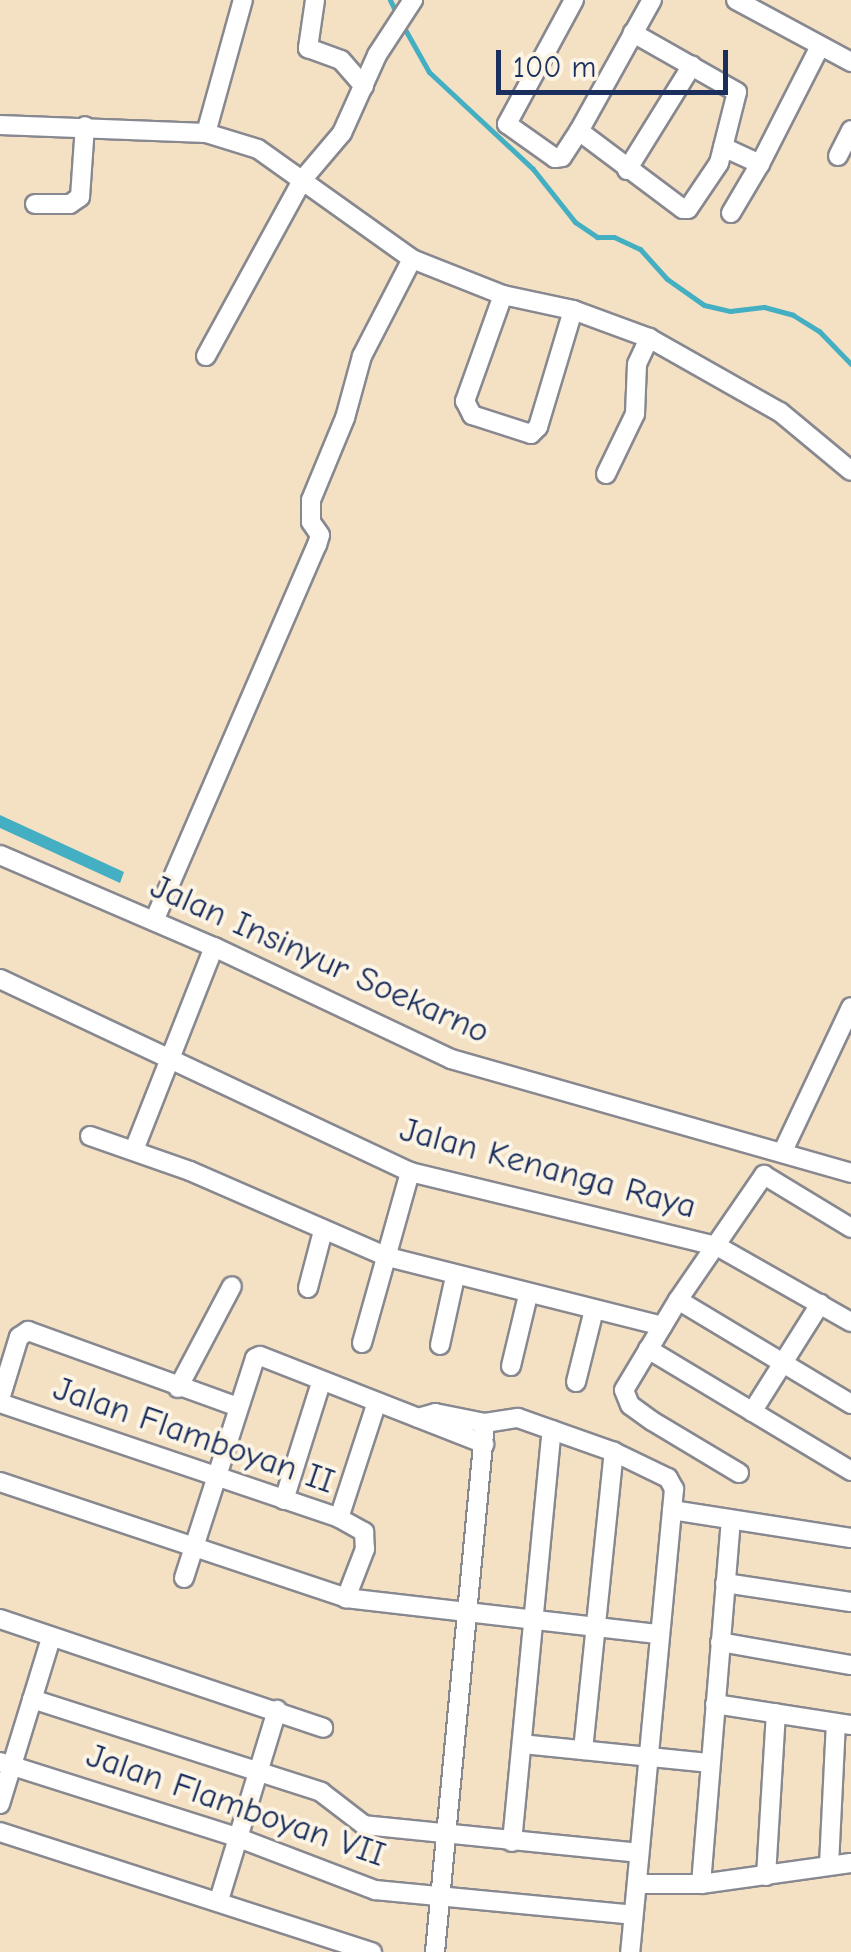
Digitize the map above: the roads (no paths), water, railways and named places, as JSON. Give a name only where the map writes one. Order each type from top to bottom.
[{"type":"street","points":[[206,133],[243,0]]},
{"type":"street","points":[[315,0],[308,48],[341,60],[364,86]]},
{"type":"street","points":[[574,0],[507,124],[555,158],[562,157],[579,132],[652,0]]},
{"type":"street","points":[[736,0],[851,62]]},
{"type":"street","points":[[206,356],[303,179],[342,132],[388,38],[411,6]]},
{"type":"street","points":[[579,132],[677,206],[688,208],[718,162],[737,92],[633,34]]},
{"type":"street","points":[[731,213],[820,46]]},
{"type":"street","points":[[627,170],[692,65]]},
{"type":"street","points":[[0,125],[206,133],[258,149],[378,239],[412,259],[503,295],[573,310],[649,338],[780,412],[851,471]]},
{"type":"street","points":[[36,204],[70,204],[80,197],[85,126]]},
{"type":"street","points":[[838,156],[851,130]]},
{"type":"street","points":[[723,148],[760,164]]},
{"type":"street","points":[[158,912],[317,545],[320,535],[311,522],[312,500],[345,418],[362,356],[412,259]]},
{"type":"street","points":[[503,295],[465,402],[472,415],[531,434],[538,428],[573,310]]},
{"type":"street","points":[[606,474],[635,414],[638,364],[649,338]]},
{"type":"street","name":"Jalan Insinyur Soekarno","points":[[0,856],[158,912],[214,947],[451,1059],[789,1137],[851,1172]]},
{"type":"street","points":[[134,1150],[214,947]]},
{"type":"street","name":"Jalan Kenanga Raya","points":[[0,980],[410,1172],[717,1246],[851,1322]]},
{"type":"street","points":[[789,1137],[851,1007]]},
{"type":"street","points":[[90,1136],[134,1150],[388,1256],[528,1295],[662,1326]]},
{"type":"street","points":[[362,1343],[410,1172]]},
{"type":"street","points":[[739,1473],[652,1421],[625,1398],[624,1390],[678,1300],[764,1175],[851,1228]]},
{"type":"street","points":[[308,1288],[323,1231]]},
{"type":"street","points":[[440,1345],[456,1276]]},
{"type":"street","points":[[178,1388],[232,1286]]},
{"type":"street","points":[[511,1366],[528,1295]]},
{"type":"street","points":[[678,1300],[851,1404]]},
{"type":"street","points":[[752,1412],[820,1304]]},
{"type":"street","points":[[576,1382],[594,1310]]},
{"type":"street","points":[[0,1401],[19,1338],[28,1330],[238,1407]]},
{"type":"street","points":[[648,1349],[851,1471]]},
{"type":"street","points":[[184,1578],[250,1366],[260,1356],[484,1444]]},
{"type":"street","points":[[284,1500],[321,1383]]},
{"type":"street","name":"Jalan Flamboyan II","points":[[0,1401],[339,1518],[364,1532],[364,1549],[346,1598]]},
{"type":"street","points":[[339,1518],[377,1402]]},
{"type":"street","points":[[418,1418],[434,1413],[485,1423],[508,1417],[614,1452],[668,1478],[674,1489],[630,1952]]},
{"type":"street","points":[[435,1952],[485,1423]]},
{"type":"street","points":[[512,1842],[552,1430]]},
{"type":"street","points":[[582,1750],[614,1452]]},
{"type":"street","points":[[0,1482],[346,1598],[660,1634]]},
{"type":"street","points":[[672,1510],[851,1538]]},
{"type":"street","points":[[701,1884],[731,1520]]},
{"type":"street","points":[[725,1583],[851,1602]]},
{"type":"street","points":[[0,1619],[323,1728]]},
{"type":"street","points":[[0,1804],[6,1763],[51,1638]]},
{"type":"street","points":[[720,1642],[851,1665]]},
{"type":"street","points":[[32,1699],[320,1792],[364,1825],[639,1854]]},
{"type":"street","points":[[715,1704],[843,1724],[829,1866]]},
{"type":"street","points":[[220,1900],[277,1710]]},
{"type":"street","points":[[766,1876],[776,1713]]},
{"type":"street","points":[[522,1744],[709,1762]]},
{"type":"street","name":"Jalan Flamboyan VII","points":[[6,1763],[239,1838],[375,1890],[633,1915]]},
{"type":"street","points":[[0,1832],[372,1952]]},
{"type":"street","points":[[637,1884],[701,1884],[851,1864]]},
{"type":"water","points":[[0,815],[124,872],[120,883],[0,828]]},
{"type":"waterway","points":[[390,0],[397,14]]},
{"type":"waterway","points":[[402,24],[429,72],[533,169],[575,222],[597,237],[614,237],[640,249],[667,279],[704,305],[730,311],[764,307],[793,315],[819,331],[851,364]]}]
